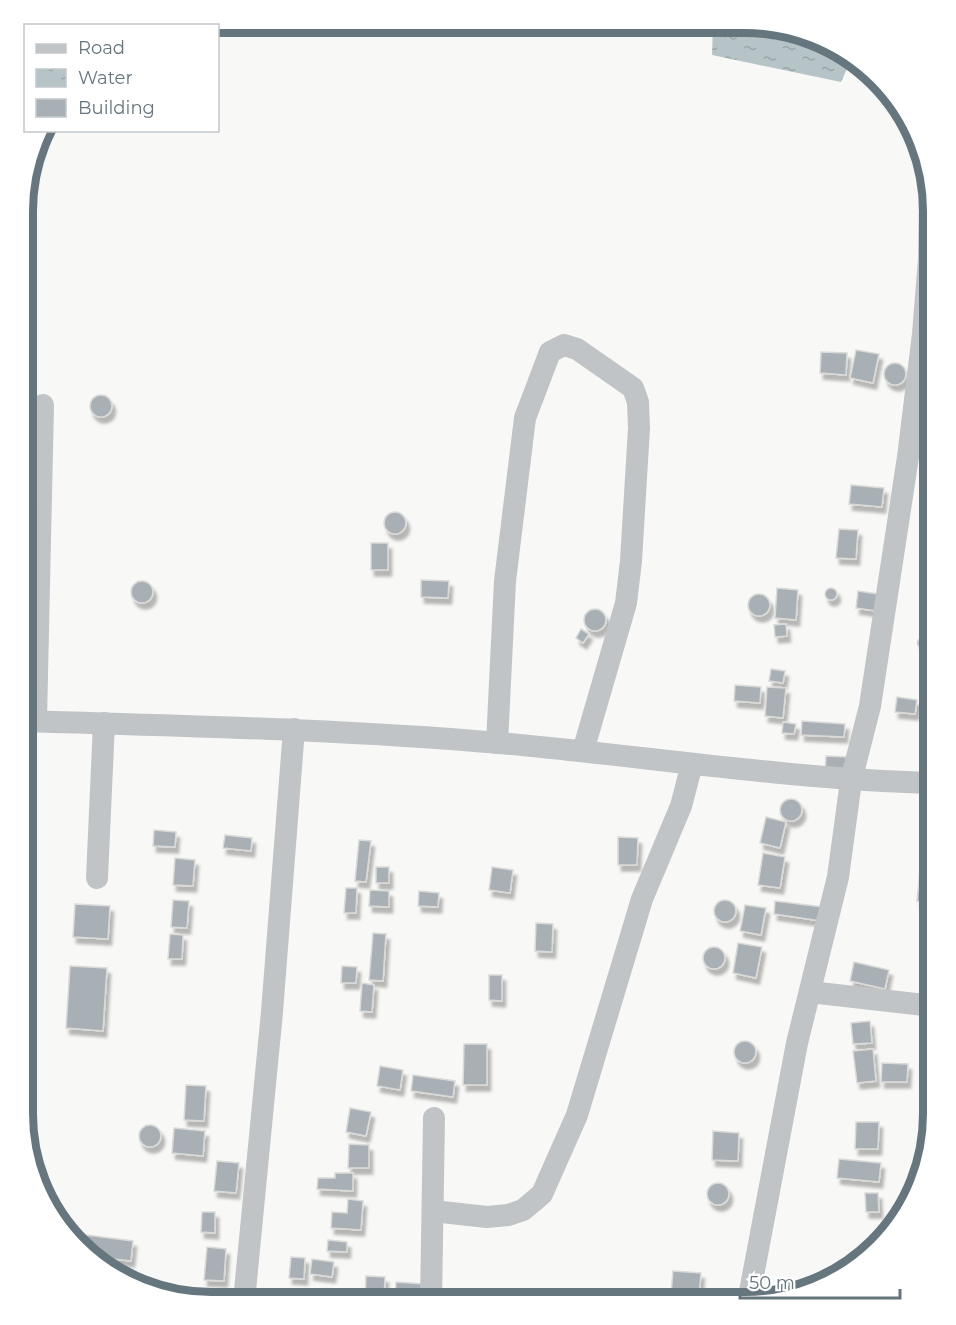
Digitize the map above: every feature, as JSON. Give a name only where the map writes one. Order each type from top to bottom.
[{"type":"street","points":[[750,1292],[797,1042],[838,877],[851,781],[870,705],[908,458],[923,316]]},
{"type":"street","points":[[497,743],[506,581],[525,418],[550,352],[564,345],[577,349],[633,388],[638,411],[631,561],[626,603],[583,751]]},
{"type":"street","points":[[33,648],[43,405]]},
{"type":"street","points":[[33,721],[294,729],[497,743],[851,781],[923,783]]},
{"type":"street","points":[[97,878],[105,723]]},
{"type":"street","points":[[245,1292],[272,1012],[294,729]]},
{"type":"street","points":[[433,1211],[487,1216],[508,1215],[523,1210],[542,1194],[577,1115],[642,899],[681,806],[692,764]]},
{"type":"street","points":[[810,992],[923,1005]]},
{"type":"street","points":[[431,1292],[434,1118]]},
{"type":"water","points":[[713,33],[745,33],[780,36],[802,42],[824,51],[848,66],[841,82],[712,55]]},
{"type":"building","points":[[856,350],[879,354],[873,383],[850,378]]},
{"type":"building","points":[[821,352],[847,353],[846,375],[820,373]]},
{"type":"building","points":[[895,363],[903,366],[906,374],[903,382],[895,385],[887,382],[884,374],[887,366]]},
{"type":"building","points":[[101,395],[109,398],[112,406],[109,414],[101,417],[93,414],[90,406],[93,398]]},
{"type":"building","points":[[851,485],[884,488],[882,507],[849,504]]},
{"type":"building","points":[[395,512],[403,515],[406,523],[403,531],[395,534],[387,531],[384,523],[387,515]]},
{"type":"building","points":[[839,529],[858,530],[856,559],[836,558]]},
{"type":"building","points":[[371,543],[388,543],[388,570],[371,570]]},
{"type":"building","points":[[421,580],[449,581],[448,598],[421,597]]},
{"type":"building","points":[[142,581],[150,584],[153,592],[150,600],[142,603],[134,600],[131,592],[134,584]]},
{"type":"building","points":[[777,588],[798,590],[796,620],[775,618]]},
{"type":"building","points":[[833,588],[837,594],[833,600],[829,600],[825,592]]},
{"type":"building","points":[[858,591],[878,594],[876,611],[856,608]]},
{"type":"building","points":[[759,594],[767,597],[770,605],[767,613],[759,616],[751,613],[748,605],[751,597]]},
{"type":"building","points":[[595,609],[603,612],[606,620],[603,628],[595,631],[587,628],[584,620],[587,612]]},
{"type":"building","points":[[786,624],[787,636],[775,637],[774,625]]},
{"type":"building","points":[[581,629],[589,634],[583,643],[576,638]]},
{"type":"building","points":[[923,637],[923,649],[917,643]]},
{"type":"building","points":[[771,669],[785,671],[783,683],[769,681]]},
{"type":"building","points":[[735,685],[761,687],[760,703],[734,701]]},
{"type":"building","points":[[767,687],[786,688],[783,718],[765,716]]},
{"type":"building","points":[[897,697],[917,700],[915,714],[895,712]]},
{"type":"building","points":[[802,721],[845,724],[844,737],[801,735]]},
{"type":"building","points":[[783,722],[796,724],[794,734],[782,733]]},
{"type":"building","points":[[826,756],[848,757],[848,772],[825,772]]},
{"type":"building","points":[[791,799],[799,802],[802,810],[799,818],[791,821],[783,818],[780,810],[783,802]]},
{"type":"building","points":[[766,817],[786,822],[780,848],[760,843]]},
{"type":"building","points":[[154,830],[176,832],[175,847],[153,846]]},
{"type":"building","points":[[225,835],[252,838],[251,851],[223,848]]},
{"type":"building","points":[[618,837],[638,838],[637,865],[618,865]]},
{"type":"building","points":[[359,840],[371,841],[366,882],[355,881]]},
{"type":"building","points":[[763,853],[785,857],[780,888],[758,885]]},
{"type":"building","points":[[175,858],[195,860],[193,886],[173,885]]},
{"type":"building","points":[[921,861],[923,861],[923,902],[917,901]]},
{"type":"building","points":[[376,867],[389,867],[389,883],[376,883]]},
{"type":"building","points":[[492,867],[513,870],[510,893],[489,890]]},
{"type":"building","points":[[346,888],[357,888],[356,913],[344,913]]},
{"type":"building","points":[[370,890],[389,891],[389,907],[369,906]]},
{"type":"building","points":[[419,891],[439,893],[438,907],[418,906]]},
{"type":"building","points":[[173,900],[189,901],[187,928],[171,927]]},
{"type":"building","points":[[725,900],[733,903],[736,911],[733,919],[725,922],[717,919],[714,911],[717,903]]},
{"type":"building","points":[[775,901],[823,907],[821,921],[774,914]]},
{"type":"building","points":[[75,904],[110,906],[108,939],[73,937]]},
{"type":"building","points":[[745,905],[766,908],[761,935],[740,931]]},
{"type":"building","points":[[536,923],[553,924],[552,952],[535,951]]},
{"type":"building","points":[[373,933],[386,934],[383,981],[369,980]]},
{"type":"building","points":[[170,934],[183,935],[182,959],[168,959]]},
{"type":"building","points":[[738,943],[762,947],[756,978],[733,973]]},
{"type":"building","points":[[714,947],[722,950],[725,958],[722,966],[714,969],[706,966],[703,958],[706,950]]},
{"type":"building","points":[[854,962],[889,970],[885,989],[850,981]]},
{"type":"building","points":[[70,966],[107,968],[103,1031],[66,1028]]},
{"type":"building","points":[[342,966],[357,967],[356,983],[341,983]]},
{"type":"building","points":[[489,975],[502,975],[502,1001],[489,1000]]},
{"type":"building","points":[[362,983],[374,985],[372,1012],[360,1011]]},
{"type":"building","points":[[870,1021],[872,1043],[853,1044],[851,1023]]},
{"type":"building","points":[[745,1041],[753,1044],[756,1052],[753,1060],[745,1063],[737,1060],[734,1052],[737,1044]]},
{"type":"building","points":[[464,1044],[487,1044],[487,1085],[463,1085]]},
{"type":"building","points":[[873,1049],[876,1081],[857,1083],[853,1051]]},
{"type":"building","points":[[882,1063],[908,1064],[907,1082],[881,1082]]},
{"type":"building","points":[[380,1066],[403,1070],[400,1090],[377,1086]]},
{"type":"building","points":[[413,1075],[455,1081],[453,1097],[411,1091]]},
{"type":"building","points":[[186,1085],[206,1086],[204,1121],[184,1120]]},
{"type":"building","points":[[350,1108],[371,1112],[366,1136],[346,1132]]},
{"type":"building","points":[[856,1122],[879,1122],[878,1149],[855,1149]]},
{"type":"building","points":[[150,1125],[158,1128],[161,1136],[158,1144],[150,1147],[142,1144],[139,1136],[142,1128]]},
{"type":"building","points":[[174,1128],[205,1131],[203,1156],[172,1153]]},
{"type":"building","points":[[713,1131],[739,1133],[738,1161],[712,1160]]},
{"type":"building","points":[[349,1144],[369,1145],[369,1168],[348,1168]]},
{"type":"building","points":[[839,1159],[881,1163],[879,1182],[837,1178]]},
{"type":"building","points":[[217,1161],[239,1163],[236,1193],[214,1191]]},
{"type":"building","points":[[335,1173],[353,1173],[353,1191],[317,1189],[318,1178],[335,1178]]},
{"type":"building","points":[[718,1183],[726,1186],[729,1194],[726,1202],[718,1205],[710,1202],[707,1194],[710,1186]]},
{"type":"building","points":[[865,1193],[878,1193],[879,1212],[866,1212]]},
{"type":"building","points":[[348,1199],[363,1201],[361,1230],[331,1228],[332,1212],[347,1213]]},
{"type":"building","points":[[202,1212],[215,1212],[215,1233],[201,1232]]},
{"type":"building","points":[[86,1235],[133,1241],[131,1261],[108,1259],[85,1240]]},
{"type":"building","points":[[328,1240],[347,1242],[347,1252],[327,1251]]},
{"type":"building","points":[[207,1247],[226,1249],[224,1281],[204,1280]]},
{"type":"building","points":[[291,1257],[305,1258],[304,1279],[289,1278]]},
{"type":"building","points":[[312,1259],[334,1262],[332,1277],[310,1274]]},
{"type":"building","points":[[673,1271],[701,1273],[699,1292],[671,1292]]},
{"type":"building","points":[[366,1276],[385,1277],[384,1292],[365,1292]]},
{"type":"building","points":[[396,1282],[424,1284],[424,1292],[395,1292]]}]
